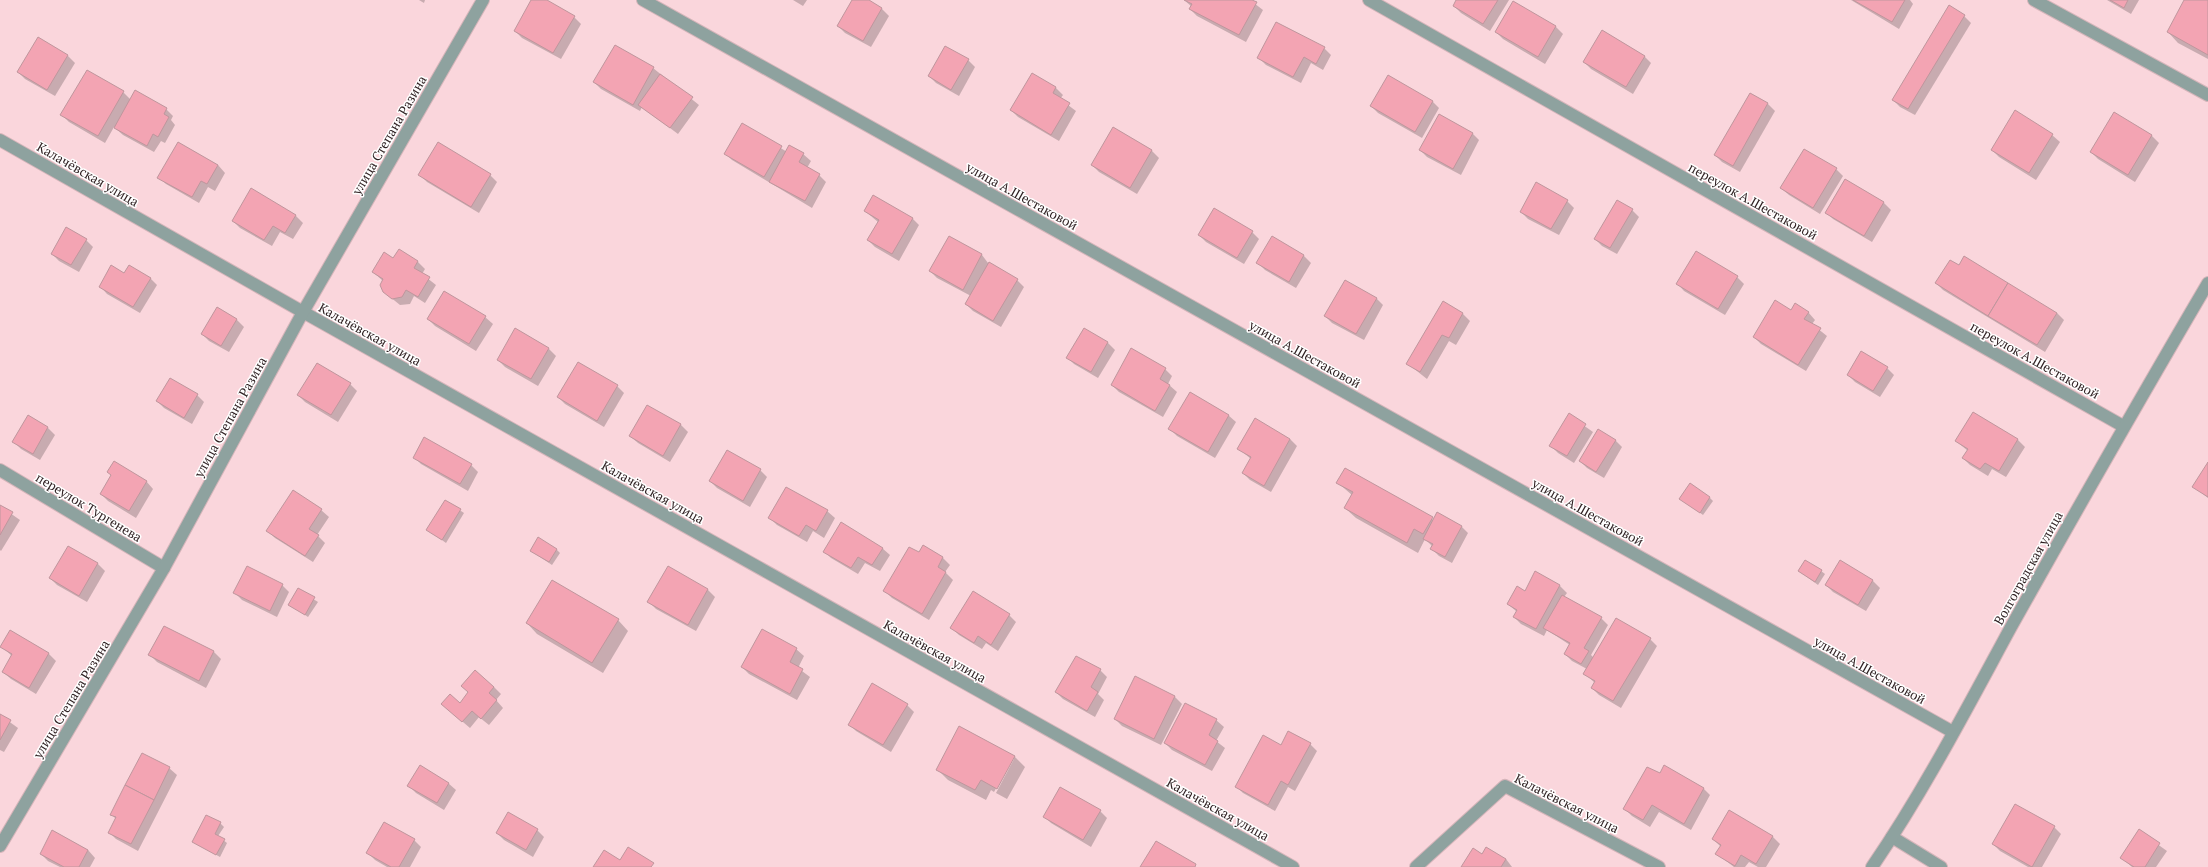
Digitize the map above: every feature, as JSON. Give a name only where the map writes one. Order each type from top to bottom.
[{"type":"street","name":"улица Степана Разина","points":[[0,846],[164,568],[303,312],[483,0]]},
{"type":"street","name":"улица А.Шестаковой","points":[[643,0],[1953,732]]},
{"type":"street","name":"переулок А.Шестаковой","points":[[1369,0],[2123,426]]},
{"type":"street","points":[[2034,0],[2208,95]]},
{"type":"street","name":"Калачёвская улица","points":[[0,140],[303,312],[1293,867]]},
{"type":"street","name":"Волгоградская улица","points":[[1872,867],[1892,838],[1953,732],[2123,426],[2208,283]]},
{"type":"street","name":"переулок Тургенева","points":[[0,470],[164,568]]},
{"type":"street","name":"Калачёвская улица","points":[[1416,867],[1505,786],[1659,867]]},
{"type":"street","points":[[1892,838],[1941,867]]},
{"type":"building","points":[[531,0],[547,0],[575,16],[553,53],[514,31]]},
{"type":"building","points":[[852,0],[869,0],[882,8],[863,41],[837,26]]},
{"type":"building","points":[[1184,0],[1252,0],[1257,2],[1239,35],[1189,9],[1192,4]]},
{"type":"building","points":[[1456,0],[1498,0],[1483,24],[1453,6]]},
{"type":"building","points":[[1853,0],[1905,0],[1892,22]]},
{"type":"building","points":[[2110,0],[2128,0],[2124,8]]},
{"type":"building","points":[[2184,0],[2208,0],[2208,55],[2167,32]]},
{"type":"building","points":[[1513,1],[1556,26],[1538,57],[1495,32]]},
{"type":"building","points":[[1949,5],[1965,15],[1908,109],[1892,100]]},
{"type":"building","points":[[1276,22],[1325,47],[1316,64],[1304,57],[1293,77],[1257,58]]},
{"type":"building","points":[[1602,30],[1645,56],[1626,87],[1583,62]]},
{"type":"building","points":[[38,37],[68,55],[47,90],[17,72]]},
{"type":"building","points":[[615,45],[654,67],[633,105],[593,82]]},
{"type":"building","points":[[945,46],[969,59],[951,90],[928,76]]},
{"type":"building","points":[[87,70],[124,91],[98,136],[60,115]]},
{"type":"building","points":[[1032,73],[1056,87],[1053,93],[1070,103],[1051,135],[1010,110]]},
{"type":"building","points":[[660,74],[693,97],[670,128],[638,105]]},
{"type":"building","points":[[1388,75],[1433,101],[1415,132],[1370,106]]},
{"type":"building","points":[[135,90],[167,108],[164,114],[169,117],[158,137],[153,134],[147,146],[114,128]]},
{"type":"building","points":[[1750,93],[1768,103],[1733,166],[1714,155]]},
{"type":"building","points":[[2015,110],[2053,134],[2029,173],[1991,150]]},
{"type":"building","points":[[2114,112],[2152,135],[2128,175],[2090,152]]},
{"type":"building","points":[[1439,114],[1473,133],[1453,169],[1419,150]]},
{"type":"building","points":[[742,123],[782,146],[764,177],[724,154]]},
{"type":"building","points":[[1113,127],[1152,150],[1130,188],[1091,165]]},
{"type":"building","points":[[178,142],[218,165],[207,184],[201,181],[192,197],[157,178]]},
{"type":"building","points":[[438,142],[491,174],[471,207],[418,175]]},
{"type":"building","points":[[789,145],[804,153],[799,162],[820,174],[805,201],[769,182]]},
{"type":"building","points":[[1804,149],[1837,168],[1813,208],[1780,188]]},
{"type":"building","points":[[1845,179],[1884,202],[1864,236],[1825,213]]},
{"type":"building","points":[[1536,182],[1568,200],[1551,229],[1520,212]]},
{"type":"building","points":[[251,188],[296,215],[285,233],[273,226],[264,240],[232,221]]},
{"type":"building","points":[[873,195],[913,218],[892,254],[867,240],[879,220],[864,211]]},
{"type":"building","points":[[1617,200],[1633,209],[1610,248],[1594,239]]},
{"type":"building","points":[[1214,208],[1253,231],[1237,258],[1198,235]]},
{"type":"building","points":[[66,227],[87,239],[71,265],[51,254]]},
{"type":"building","points":[[949,236],[982,254],[963,290],[929,271]]},
{"type":"building","points":[[1272,236],[1304,255],[1289,282],[1256,263]]},
{"type":"building","points":[[399,249],[418,261],[414,268],[430,277],[418,297],[406,290],[402,297],[392,299],[383,292],[380,285],[383,279],[372,272],[384,252],[393,258]]},
{"type":"building","points":[[1696,251],[1738,276],[1718,309],[1676,284]]},
{"type":"building","points":[[1964,256],[2008,283],[1988,316],[1935,283],[1950,260],[1959,265]]},
{"type":"building","points":[[989,262],[1018,279],[993,321],[965,304]]},
{"type":"building","points":[[111,265],[124,273],[129,265],[151,278],[133,307],[99,287]]},
{"type":"building","points":[[1345,280],[1377,298],[1356,334],[1324,316]]},
{"type":"building","points":[[2008,283],[2057,313],[2037,345],[1988,316]]},
{"type":"building","points":[[444,291],[486,316],[469,344],[427,319]]},
{"type":"building","points":[[1775,300],[1791,310],[1795,303],[1809,312],[1804,319],[1821,328],[1798,365],[1753,337]]},
{"type":"building","points":[[1443,301],[1463,313],[1449,338],[1442,335],[1420,372],[1406,364]]},
{"type":"building","points":[[217,307],[237,319],[221,346],[201,334]]},
{"type":"building","points":[[515,328],[549,348],[531,379],[497,360]]},
{"type":"building","points":[[1084,328],[1108,342],[1091,372],[1066,358]]},
{"type":"building","points":[[1131,348],[1166,368],[1160,379],[1170,385],[1155,411],[1111,385]]},
{"type":"building","points":[[1861,351],[1888,367],[1873,391],[1847,375]]},
{"type":"building","points":[[578,362],[618,385],[597,421],[557,397]]},
{"type":"building","points":[[317,363],[351,383],[331,415],[297,395]]},
{"type":"building","points":[[170,378],[198,394],[184,418],[156,401]]},
{"type":"building","points":[[1190,392],[1229,415],[1208,452],[1168,429]]},
{"type":"building","points":[[647,405],[681,424],[663,456],[629,436]]},
{"type":"building","points":[[1973,412],[2018,439],[1999,471],[1985,463],[1980,469],[1962,458],[1968,449],[1955,441]]},
{"type":"building","points":[[1569,413],[1586,424],[1567,456],[1549,446]]},
{"type":"building","points":[[28,415],[48,427],[33,454],[12,442]]},
{"type":"building","points":[[1255,418],[1290,439],[1264,486],[1242,473],[1251,457],[1237,449]]},
{"type":"building","points":[[1598,429],[1616,440],[1596,472],[1579,461]]},
{"type":"building","points":[[424,437],[472,464],[460,484],[413,458]]},
{"type":"building","points":[[727,450],[761,469],[743,501],[709,481]]},
{"type":"building","points":[[114,461],[147,481],[129,511],[100,494],[111,475],[107,472]]},
{"type":"building","points":[[2208,462],[2208,497],[2192,487]]},
{"type":"building","points":[[1345,468],[1433,517],[1423,534],[1414,529],[1407,543],[1344,508],[1353,492],[1336,483]]},
{"type":"building","points":[[1690,483],[1710,497],[1700,513],[1679,499]]},
{"type":"building","points":[[786,487],[828,510],[816,531],[806,525],[799,536],[768,518]]},
{"type":"building","points":[[293,490],[322,509],[309,529],[319,535],[305,556],[266,531]]},
{"type":"building","points":[[445,500],[461,509],[442,540],[426,530]]},
{"type":"building","points":[[0,505],[13,512],[0,535]]},
{"type":"building","points":[[1437,512],[1462,526],[1445,557],[1430,549],[1433,544],[1423,539]]},
{"type":"building","points":[[841,522],[883,548],[872,565],[858,557],[851,568],[823,552]]},
{"type":"building","points":[[538,537],[557,549],[549,562],[530,551]]},
{"type":"building","points":[[923,545],[943,557],[938,567],[946,572],[922,614],[883,591],[909,547],[919,552]]},
{"type":"building","points":[[68,546],[98,563],[79,596],[49,578]]},
{"type":"building","points":[[1805,560],[1822,570],[1815,582],[1798,571]]},
{"type":"building","points":[[1840,560],[1873,580],[1858,605],[1825,585]]},
{"type":"building","points":[[247,566],[283,584],[270,611],[233,593]]},
{"type":"building","points":[[668,566],[708,589],[688,625],[647,602]]},
{"type":"building","points":[[1535,571],[1560,585],[1536,629],[1513,617],[1517,610],[1507,604],[1517,586],[1525,591]]},
{"type":"building","points":[[552,580],[619,619],[592,663],[526,623]]},
{"type":"building","points":[[298,588],[315,597],[305,615],[288,605]]},
{"type":"building","points":[[973,591],[1010,614],[991,645],[978,636],[974,643],[950,628]]},
{"type":"building","points":[[1562,595],[1602,617],[1584,648],[1589,651],[1581,664],[1564,654],[1570,643],[1543,628]]},
{"type":"building","points":[[1616,618],[1651,638],[1613,701],[1591,688],[1595,681],[1583,674]]},
{"type":"building","points":[[164,626],[214,651],[199,681],[148,655]]},
{"type":"building","points":[[762,629],[797,648],[790,662],[803,669],[790,694],[741,667]]},
{"type":"building","points":[[10,630],[49,653],[29,688],[2,672],[12,654],[0,647]]},
{"type":"building","points":[[1076,656],[1101,669],[1091,687],[1098,692],[1087,711],[1055,692]]},
{"type":"building","points":[[475,670],[494,687],[489,693],[497,700],[481,719],[472,711],[462,722],[441,704],[450,694],[460,703],[468,692],[461,686]]},
{"type":"building","points":[[1135,676],[1175,696],[1154,739],[1114,719]]},
{"type":"building","points":[[872,683],[908,704],[883,745],[848,725]]},
{"type":"building","points":[[1185,703],[1217,719],[1209,735],[1218,741],[1205,765],[1164,743]]},
{"type":"building","points":[[0,714],[11,720],[0,740]]},
{"type":"building","points":[[959,726],[1015,756],[997,789],[981,780],[975,790],[936,770]]},
{"type":"building","points":[[1288,731],[1311,743],[1288,785],[1281,781],[1268,805],[1235,787],[1263,735],[1281,745]]},
{"type":"building","points":[[142,753],[170,767],[154,800],[125,785]]},
{"type":"building","points":[[420,765],[449,783],[437,803],[407,786]]},
{"type":"building","points":[[1664,765],[1704,788],[1684,824],[1652,805],[1643,820],[1623,809],[1647,767],[1660,773]]},
{"type":"building","points":[[125,785],[154,800],[131,844],[108,833],[116,817],[110,815]]},
{"type":"building","points":[[1060,787],[1101,810],[1083,840],[1043,817]]},
{"type":"building","points":[[2015,804],[2055,826],[2032,867],[1992,844]]},
{"type":"building","points":[[1729,810],[1773,836],[1756,864],[1741,855],[1735,866],[1715,854],[1721,845],[1712,839]]},
{"type":"building","points":[[508,812],[538,829],[526,850],[496,833]]},
{"type":"building","points":[[206,815],[221,822],[215,834],[225,839],[216,855],[192,842]]},
{"type":"building","points":[[384,822],[415,839],[399,867],[391,867],[366,853]]},
{"type":"building","points":[[2139,829],[2160,843],[2145,867],[2134,867],[2120,858]]},
{"type":"building","points":[[52,830],[88,850],[79,867],[64,867],[40,854]]},
{"type":"building","points":[[1156,841],[1196,864],[1195,867],[1140,867]]},
{"type":"building","points":[[628,847],[654,863],[651,867],[593,867],[604,850],[620,860]]},
{"type":"building","points":[[1486,847],[1506,859],[1501,867],[1461,867],[1473,848],[1482,854]]}]
